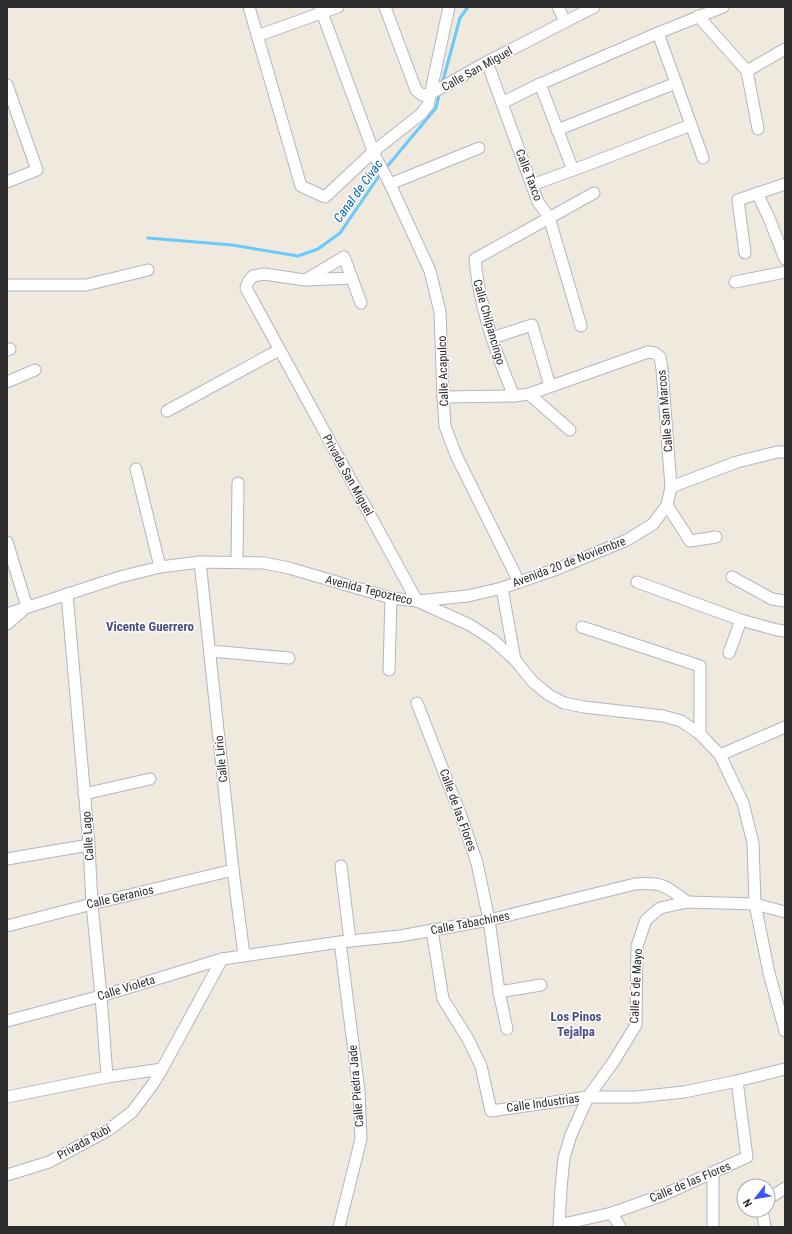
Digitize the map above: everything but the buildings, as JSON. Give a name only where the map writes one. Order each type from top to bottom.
[{"type":"street","points":[[249,7],[257,36],[321,10],[338,7]]},
{"type":"street","points":[[385,7],[416,90],[422,95],[434,92],[449,7]]},
{"type":"street","points":[[558,7],[565,21]]},
{"type":"street","name":"Calle San Miguel","points":[[257,36],[301,186],[325,197],[374,153],[422,114],[434,92],[487,62],[594,7]]},
{"type":"street","points":[[502,103],[540,84],[698,16],[723,7]]},
{"type":"street","name":"Calle Acapulco","points":[[321,10],[374,153],[430,271],[440,312],[445,426],[456,455],[519,582]]},
{"type":"street","points":[[698,16],[747,71],[758,129]]},
{"type":"street","points":[[658,33],[703,158]]},
{"type":"street","points":[[747,71],[785,49]]},
{"type":"street","name":"Calle Taxco","points":[[487,62],[538,202],[549,217],[581,326]]},
{"type":"street","points":[[557,130],[676,83]]},
{"type":"street","points":[[540,84],[572,170]]},
{"type":"street","points":[[7,85],[37,170],[7,182]]},
{"type":"street","points":[[532,185],[691,125]]},
{"type":"street","points":[[388,180],[479,148]]},
{"type":"street","points":[[745,253],[738,200],[785,184]]},
{"type":"street","points":[[549,217],[594,193]]},
{"type":"street","points":[[757,193],[770,218],[785,259]]},
{"type":"street","name":"Calle Chilpancingo","points":[[514,396],[492,338],[476,280],[475,259],[549,217]]},
{"type":"street","points":[[305,280],[344,257],[361,303]]},
{"type":"street","points":[[7,285],[86,285],[148,270]]},
{"type":"street","points":[[734,282],[785,272]]},
{"type":"street","name":"Privada San Miguel","points":[[305,280],[264,274],[253,276],[248,282],[246,288],[417,601]]},
{"type":"street","points":[[305,280],[352,278]]},
{"type":"street","points":[[492,338],[532,325],[550,386]]},
{"type":"street","points":[[168,410],[279,350]]},
{"type":"street","name":"Calle San Marcos","points":[[443,396],[514,396],[529,394],[648,352],[655,353],[660,357],[671,487]]},
{"type":"street","points":[[7,382],[35,370]]},
{"type":"street","points":[[529,394],[570,430]]},
{"type":"street","points":[[671,487],[737,462],[777,452],[785,452]]},
{"type":"street","points":[[136,468],[160,568]]},
{"type":"street","points":[[237,562],[238,483]]},
{"type":"street","name":"Avenida 20 de Noviembre","points":[[417,601],[468,596],[502,588],[557,569],[627,540],[653,524],[667,505],[671,487]]},
{"type":"street","points":[[667,505],[690,541],[716,537]]},
{"type":"street","points":[[7,542],[27,607],[7,624]]},
{"type":"street","name":"Avenida Tepozteco","points":[[7,614],[120,578],[160,568],[200,562],[264,563],[288,568],[391,598],[417,601],[470,625],[493,640],[515,660],[533,682],[549,695],[564,703],[584,707],[663,716],[681,720],[700,734],[720,755],[743,803],[753,843],[755,904],[769,973],[785,1031]]},
{"type":"street","name":"Calle Lirio","points":[[200,562],[233,870],[244,955]]},
{"type":"street","points":[[732,577],[772,599],[785,601]]},
{"type":"street","points":[[637,582],[741,620],[785,631]]},
{"type":"street","points":[[502,588],[515,660]]},
{"type":"street","name":"Calle Lago","points":[[67,594],[89,845],[92,904],[107,1077]]},
{"type":"street","points":[[389,670],[391,598]]},
{"type":"street","points":[[729,653],[741,620]]},
{"type":"street","points":[[582,627],[700,666],[700,734]]},
{"type":"street","points":[[210,651],[289,658]]},
{"type":"street","name":"Calle de las Flores","points":[[417,703],[475,856],[489,920],[499,992],[508,1029]]},
{"type":"street","points":[[720,755],[785,727]]},
{"type":"street","points":[[84,794],[150,779]]},
{"type":"street","points":[[7,859],[89,845]]},
{"type":"street","name":"Calle Piedra Jade","points":[[339,1227],[361,1139],[359,1091],[345,942],[341,866]]},
{"type":"street","name":"Calle Geranios","points":[[7,926],[233,870]]},
{"type":"street","name":"Calle Tabachines","points":[[244,955],[400,936],[489,920],[635,884],[654,883],[668,888],[687,902]]},
{"type":"street","name":"Calle 5 de Mayo","points":[[559,1226],[564,1158],[571,1135],[588,1097],[614,1061],[636,1025],[637,946],[646,920],[660,908],[687,902],[755,904],[785,912]]},
{"type":"street","name":"Calle Industrias","points":[[432,930],[443,999],[468,1039],[481,1066],[491,1111],[588,1097],[636,1097],[684,1092],[785,1069]]},
{"type":"street","name":"Calle Violeta","points":[[7,1021],[101,996],[222,959],[244,955]]},
{"type":"street","points":[[7,1097],[107,1077],[162,1069],[222,959]]},
{"type":"street","points":[[499,992],[541,984]]},
{"type":"street","name":"Privada Rubí","points":[[7,1175],[49,1162],[107,1132],[132,1112],[153,1084],[162,1069]]},
{"type":"street","name":"Calle de las Flores","points":[[559,1226],[612,1214],[713,1174],[747,1157],[737,1081]]},
{"type":"street","points":[[713,1174],[713,1227]]},
{"type":"street","points":[[776,1194],[785,1188]]},
{"type":"street","points":[[612,1214],[620,1227]]},
{"type":"waterway","name":"Canal de Civac","points":[[442,84],[460,18],[468,7]]},
{"type":"waterway","name":"Canal de Civac","points":[[385,169],[436,108],[440,91]]},
{"type":"waterway","name":"Canal de Civac","points":[[148,238],[232,245],[298,256],[318,249],[340,233],[381,173]]},
{"type":"district","name":"Vicente Guerrero","points":[[150,626]]},
{"type":"district","name":"Los Pinos Tejalpa","points":[[576,1024]]}]
